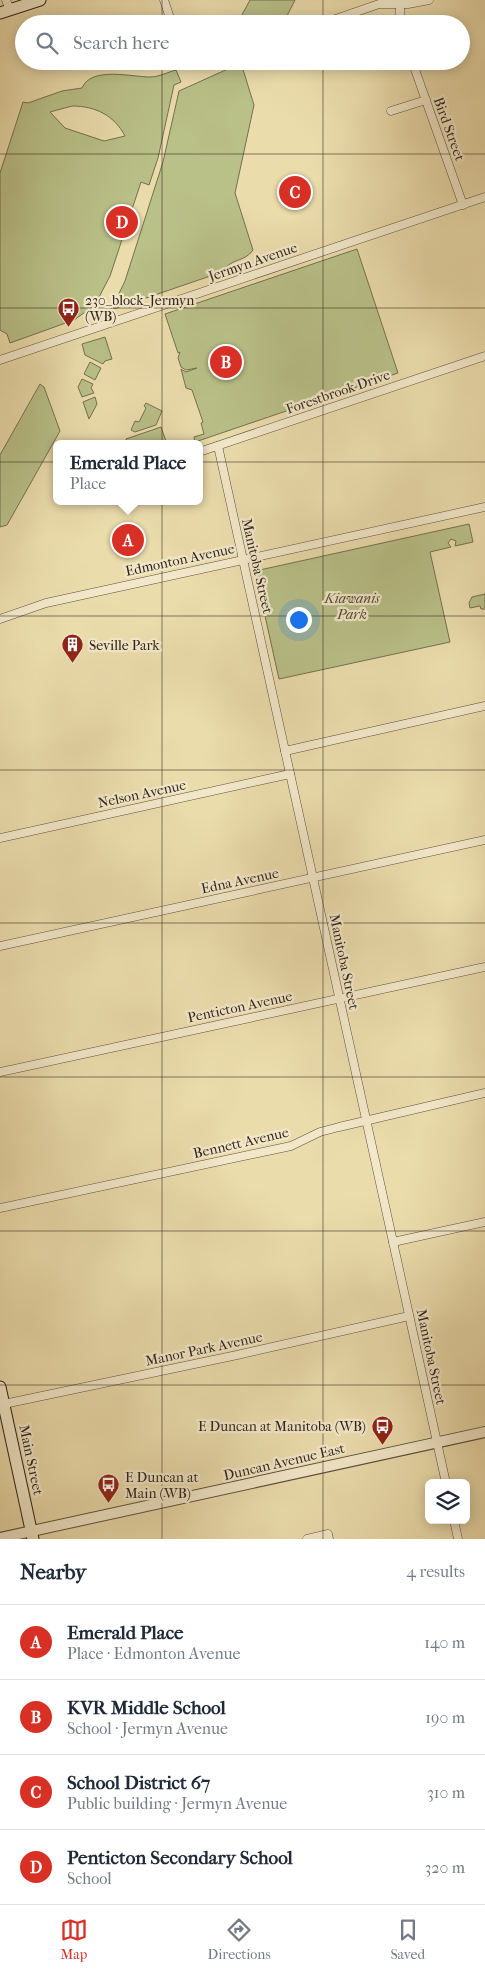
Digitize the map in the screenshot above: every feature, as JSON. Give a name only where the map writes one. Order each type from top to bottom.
[{"type":"main road","points":[[5,8],[40,0]]},
{"type":"main road","name":"Main Street","points":[[0,1387],[32,1535]]},
{"type":"street","points":[[164,0],[169,15]]},
{"type":"street","points":[[347,15],[379,4],[416,4],[429,0]]},
{"type":"street","points":[[400,4],[400,15]]},
{"type":"street","name":"Bird Street","points":[[415,70],[463,205]]},
{"type":"street","points":[[391,111],[426,100]]},
{"type":"street","name":"Jermyn Avenue","points":[[0,360],[485,197]]},
{"type":"street","name":"Forestbrook Drive","points":[[203,451],[485,356]]},
{"type":"street","name":"Manitoba Street","points":[[218,446],[445,1479]]},
{"type":"street","name":"Edmonton Avenue","points":[[0,618],[46,603],[485,507]]},
{"type":"street","points":[[285,751],[485,706]]},
{"type":"street","name":"Nelson Avenue","points":[[0,838],[290,774]]},
{"type":"street","name":"Edna Avenue","points":[[0,946],[485,840]]},
{"type":"street","name":"Penticton Avenue","points":[[0,1072],[485,967]]},
{"type":"street","name":"Bennett Avenue","points":[[0,1208],[291,1146],[320,1132],[485,1093]]},
{"type":"street","points":[[393,1242],[485,1222]]},
{"type":"street","name":"Manor Park Avenue","points":[[4,1404],[237,1355],[409,1316]]},
{"type":"street","name":"Duncan Avenue East","points":[[0,1538],[32,1535],[485,1432]]},
{"type":"street","points":[[455,1524],[458,1539]]},
{"type":"street","points":[[306,1539],[328,1534],[329,1539]]},
{"type":"green space","points":[[250,0],[295,0],[288,15],[242,15]]},
{"type":"green space","points":[[176,70],[181,82],[174,85],[158,158],[149,185],[141,182],[110,276],[95,305],[74,320],[10,343],[7,334],[0,330],[0,173],[23,102],[28,103],[62,91],[82,88],[87,81],[103,75],[150,77]],"holes":[[[72,106],[80,106],[103,113],[115,122],[125,136],[104,141],[65,128],[50,112]]]},
{"type":"green space","points":[[226,70],[243,70],[254,105],[235,193],[253,250],[246,257],[230,264],[222,272],[111,310],[125,281],[163,162],[179,91]]},
{"type":"green space","points":[[357,249],[398,373],[201,440],[195,440],[194,437],[204,434],[201,423],[203,422],[192,390],[186,388],[181,369],[186,372],[197,368],[186,370],[181,367],[178,358],[180,352],[178,353],[165,314]]},
{"type":"green space","points":[[105,337],[112,359],[105,361],[103,364],[85,355],[82,344]]},
{"type":"green space","points":[[90,362],[101,368],[95,380],[84,374]]},
{"type":"green space","points":[[82,379],[93,384],[91,388],[94,393],[82,397],[78,387]]},
{"type":"green space","points":[[40,384],[44,387],[60,431],[55,440],[53,440],[53,443],[7,525],[0,527],[0,455]]},
{"type":"green space","points":[[95,397],[97,404],[89,419],[83,402]]},
{"type":"green space","points":[[146,403],[162,411],[156,425],[135,432],[131,430],[135,421],[139,422],[146,408],[144,406]]},
{"type":"green space","points":[[161,427],[166,440],[126,440]]},
{"type":"green space","name":"Kiawanis Park","points":[[469,524],[473,542],[455,546],[456,541],[451,539],[448,543],[451,547],[430,552],[450,642],[279,679],[255,571]]},
{"type":"green space","points":[[485,594],[485,609],[481,609],[480,606],[470,608],[469,603],[472,597]]},
{"type":"place","name":"School District 67","points":[[295,192]]},
{"type":"place","name":"Penticton Secondary School","points":[[122,222]]},
{"type":"place","name":"230_block_Jermyn (WB)","points":[[69,327]]},
{"type":"place","name":"KVR Middle School","points":[[226,362]]},
{"type":"place","name":"Emerald Place","points":[[128,540]]},
{"type":"place","name":"Seville Park","points":[[73,664]]},
{"type":"place","name":"E Duncan at Manitoba (WB)","points":[[382,1445]]},
{"type":"place","name":"E Duncan at Main (WB)","points":[[109,1504]]}]
